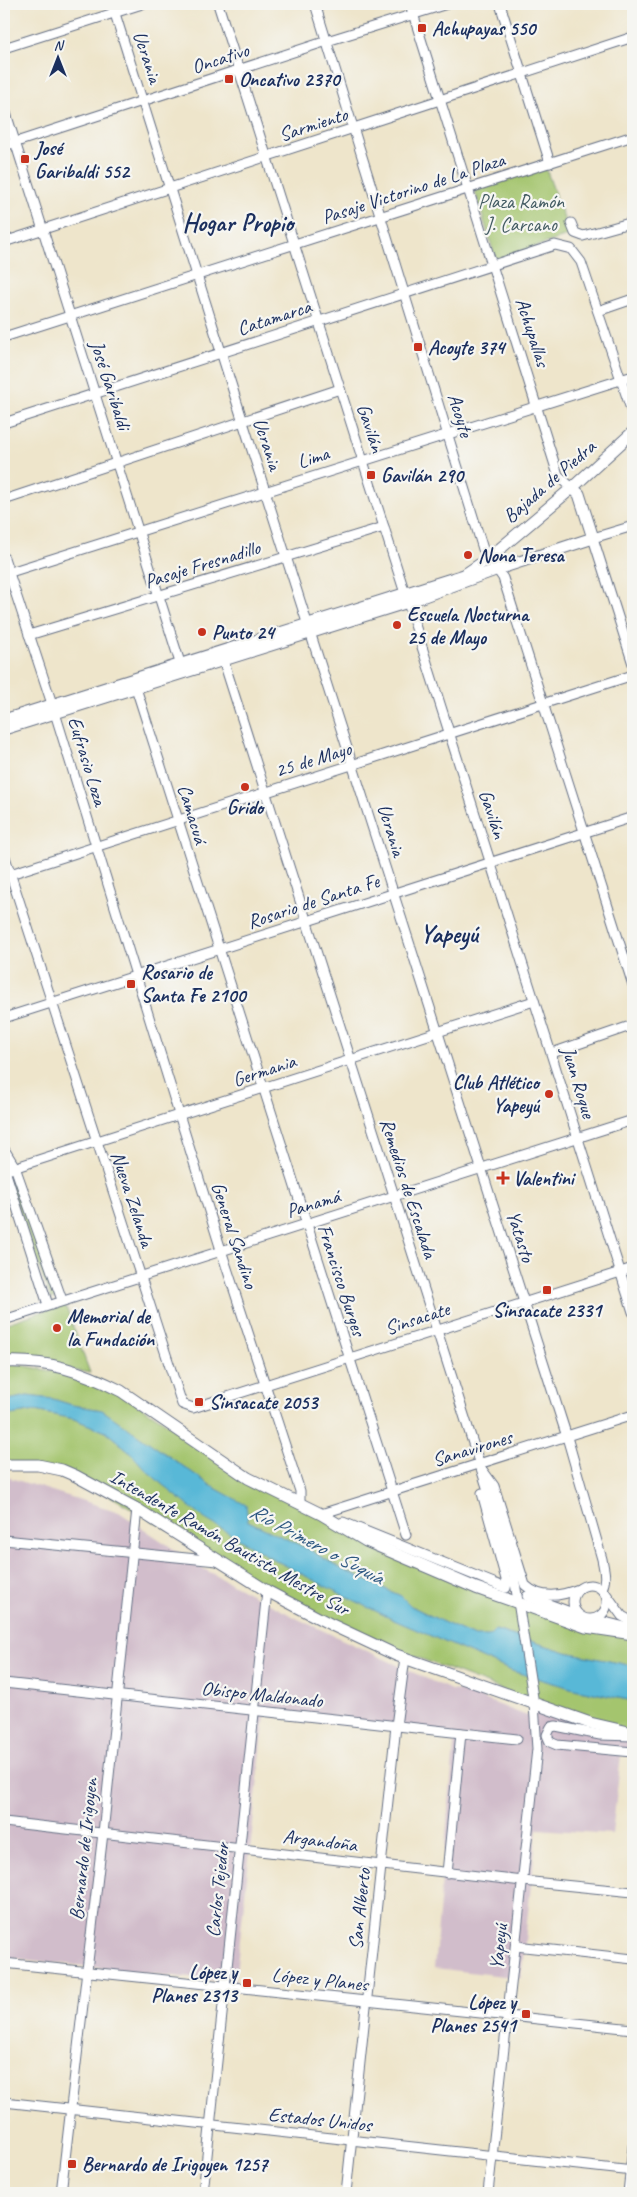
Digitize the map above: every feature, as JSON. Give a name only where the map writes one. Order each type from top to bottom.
[{"type":"main road","name":"Bajada de Piedra","points":[[407,597],[464,576],[489,558],[572,488],[633,432]]},
{"type":"main road","name":"Achupallas","points":[[572,488],[579,494],[593,538]]},
{"type":"main road","points":[[4,729],[53,708],[593,538]]},
{"type":"main road","points":[[4,720],[136,688],[181,669]]},
{"type":"main road","points":[[4,1362],[40,1363],[66,1368],[100,1380],[129,1397],[248,1478],[321,1514],[366,1541],[476,1588],[523,1599],[586,1627],[633,1634]]},
{"type":"main road","name":"Intendente Ramón Bautista Mestre Sur","points":[[4,1465],[38,1465],[62,1470],[96,1485],[267,1591],[332,1625],[406,1658],[590,1723],[633,1735]]},
{"type":"street","points":[[4,48],[114,8],[142,4]]},
{"type":"street","name":"Gavilán","points":[[218,4],[490,863]]},
{"type":"street","name":"Acoyte","points":[[315,4],[484,549],[502,578],[633,985]]},
{"type":"street","name":"Achupallas","points":[[410,4],[558,475],[572,488]]},
{"type":"street","name":"Oncativo","points":[[4,146],[447,4]]},
{"type":"street","points":[[500,4],[550,162]]},
{"type":"street","name":"Ucrania","points":[[114,8],[393,894]]},
{"type":"street","name":"Sarmiento","points":[[4,242],[633,37]]},
{"type":"street","name":"José Garibaldi","points":[[4,107],[94,394],[139,530],[181,669]]},
{"type":"street","name":"Pasaje Victorino de La Plaza","points":[[4,337],[633,136]]},
{"type":"street","points":[[571,223],[575,233],[583,236],[633,222]]},
{"type":"street","name":"Catamarca","points":[[4,423],[555,245],[566,247],[578,256],[598,311]]},
{"type":"street","points":[[633,299],[598,311],[633,415]]},
{"type":"street","name":"Lima","points":[[6,573],[362,459],[537,407],[633,376]]},
{"type":"street","points":[[4,500],[117,461],[243,422],[340,389]]},
{"type":"street","points":[[593,538],[633,526]]},
{"type":"street","name":"Pasaje Fresnadillo","points":[[29,635],[384,527]]},
{"type":"street","name":"Achupallas","points":[[593,538],[633,664]]},
{"type":"street","name":"Eufrasio Loza","points":[[4,558],[6,573],[53,708],[136,976]]},
{"type":"street","points":[[222,656],[305,922]]},
{"type":"street","name":"25 de Mayo","points":[[7,875],[633,675]]},
{"type":"street","name":"Camacuá","points":[[136,688],[218,950]]},
{"type":"street","name":"Rosario de Santa Fe","points":[[4,1018],[633,817]]},
{"type":"street","name":"Nueva Zelanda","points":[[4,854],[7,875],[52,1003],[182,1404]]},
{"type":"street","name":"Juan Roque","points":[[490,863],[633,1312]]},
{"type":"street","name":"Yatasto","points":[[393,894],[567,1437],[602,1559],[605,1575],[603,1591]]},
{"type":"street","name":"Remedios de Escalada","points":[[305,922],[523,1599]]},
{"type":"street","name":"Francisco Burges","points":[[218,950],[406,1535]]},
{"type":"street","name":"General Sandino","points":[[136,976],[221,1250],[300,1491],[300,1504]]},
{"type":"street","name":"Germania","points":[[4,1171],[97,1143],[534,1001]]},
{"type":"street","points":[[552,1054],[633,1025]]},
{"type":"street","name":"Panamá","points":[[4,1320],[633,1120]]},
{"type":"street","points":[[4,1149],[16,1167],[62,1300]]},
{"type":"street","points":[[4,1166],[4,1171],[48,1305]]},
{"type":"street","name":"Sinsacate","points":[[182,1404],[192,1408],[633,1268]]},
{"type":"street","name":"Sanavirones","points":[[321,1514],[633,1415]]},
{"type":"street","name":"Remedios de Escalada","points":[[321,1514],[506,1588],[507,1583],[480,1484],[478,1464]]},
{"type":"street","name":"Remedios de Escalada","points":[[478,1464],[494,1486],[524,1583],[523,1599]]},
{"type":"street","name":"Bernardo de Irigoyen","points":[[61,2193],[103,1833],[137,1509]]},
{"type":"street","points":[[4,1540],[219,1561]]},
{"type":"street","points":[[523,1599],[552,1596],[588,1585],[603,1591],[622,1616],[633,1622]]},
{"type":"street","points":[[578,1589],[573,1599],[578,1615]]},
{"type":"street","name":"Carlos Tejedor","points":[[203,2193],[267,1591]]},
{"type":"street","points":[[594,1619],[606,1609],[607,1604],[603,1591]]},
{"type":"street","points":[[523,1599],[633,1629]]},
{"type":"street","name":"Yapeyú","points":[[488,2193],[537,1749],[523,1599]]},
{"type":"street","name":"San Alberto","points":[[346,2193],[396,1726],[406,1658]]},
{"type":"street","name":"Obispo Maldonado","points":[[4,1684],[517,1739]]},
{"type":"street","points":[[633,1735],[600,1735],[556,1726],[551,1727],[547,1735],[550,1742],[557,1745],[633,1752]]},
{"type":"street","points":[[448,1873],[461,1733]]},
{"type":"street","name":"Argandoña","points":[[4,1822],[448,1873],[633,1892]]},
{"type":"street","points":[[516,1946],[633,1959]]},
{"type":"street","name":"López y Planes","points":[[4,1963],[633,2029]]},
{"type":"street","name":"Estados Unidos","points":[[4,2102],[632,2171]]},
{"type":"street","points":[[628,2193],[632,2171],[633,2146]]},
{"type":"shaded area","points":[[7,1477],[119,1512],[200,1567],[298,1619],[451,1690],[466,1692],[527,1716],[534,1704],[633,1736],[633,1757],[621,1755],[612,1834],[537,1829],[521,1978],[434,1968],[455,1736],[265,1716],[235,1983],[4,1957],[4,1511]]},
{"type":"green space","name":"Plaza Ramón J. Carcano","points":[[545,166],[570,235],[496,260],[474,188]]},
{"type":"green space","points":[[12,1171],[58,1297],[51,1299],[6,1173]]},
{"type":"green space","points":[[65,1304],[90,1373],[4,1358],[4,1324]]},
{"type":"green space","points":[[4,1362],[100,1380],[266,1488],[519,1603],[633,1634],[633,1666],[566,1652],[496,1630],[489,1636],[474,1636],[441,1621],[411,1606],[401,1596],[343,1570],[310,1550],[248,1521],[245,1505],[213,1487],[102,1410],[72,1405],[53,1399],[27,1396],[4,1401]]},
{"type":"green space","points":[[35,1411],[74,1419],[106,1432],[128,1450],[164,1486],[273,1559],[394,1620],[512,1671],[574,1689],[633,1701],[633,1733],[590,1723],[332,1625],[76,1476],[4,1465],[4,1416]]},
{"type":"water","points":[[27,1396],[53,1399],[72,1405],[102,1410],[213,1487],[246,1505],[248,1521],[310,1550],[343,1570],[401,1596],[411,1606],[474,1636],[489,1636],[495,1630],[566,1652],[633,1666],[633,1701],[574,1689],[512,1671],[394,1620],[319,1583],[273,1559],[205,1519],[164,1486],[128,1450],[106,1432],[74,1419],[35,1411],[4,1416],[4,1401]]},
{"type":"place","name":"Achupayas 550","points":[[422,28]]},
{"type":"place","name":"Oncativo 2370","points":[[229,79]]},
{"type":"place","name":"José Garibaldi 552","points":[[25,159]]},
{"type":"place","name":"Acoyte 374","points":[[418,347]]},
{"type":"place","name":"Gavilán 290","points":[[371,475]]},
{"type":"place","name":"Nona Teresa","points":[[468,555]]},
{"type":"place","name":"Escuela Nocturna 25 de Mayo","points":[[397,625]]},
{"type":"place","name":"Punto 24","points":[[202,632]]},
{"type":"place","name":"Grido","points":[[245,787]]},
{"type":"place","name":"Rosario de Santa Fe 2100","points":[[131,984]]},
{"type":"place","name":"Club Atlético Yapeyú","points":[[549,1094]]},
{"type":"place","name":"Valentini","points":[[503,1178]]},
{"type":"place","name":"Sinsacate 2331","points":[[547,1290]]},
{"type":"place","name":"Memorial de la Fundación","points":[[57,1328]]},
{"type":"place","name":"Sinsacate 2053","points":[[199,1402]]},
{"type":"place","name":"López y Planes 2313","points":[[247,1983]]},
{"type":"place","name":"López y Planes 2541","points":[[526,2014]]},
{"type":"place","name":"Bernardo de Irigoyen 1257","points":[[72,2164]]},
{"type":"district","name":"Hogar Propio","points":[[238,222]]},
{"type":"district","name":"Yapeyú","points":[[449,933]]},
{"type":"water label","name":"Río Primero o Suquía","points":[[317,1544]]}]
